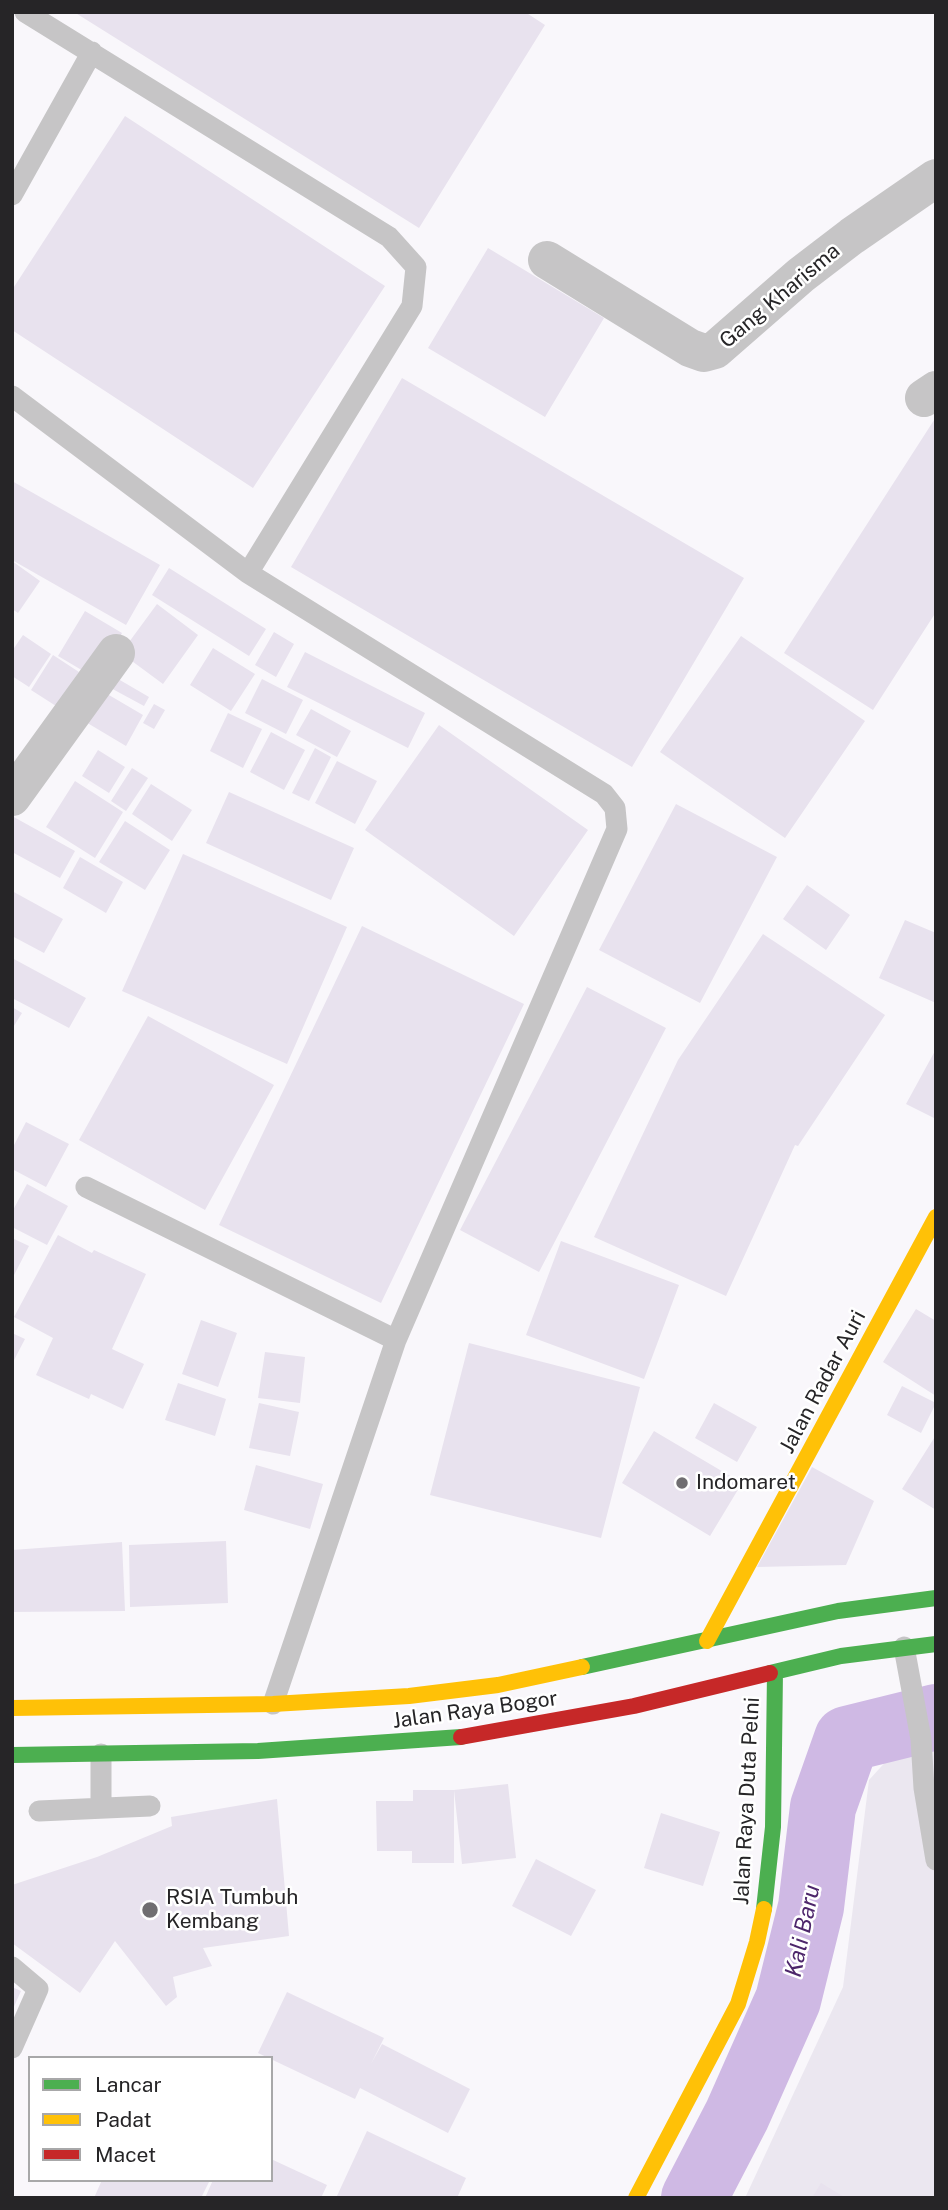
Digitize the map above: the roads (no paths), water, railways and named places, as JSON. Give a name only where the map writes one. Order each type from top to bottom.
[{"type":"main road","name":"Jalan Radar Auri","points":[[707,1640],[936,1217]]},
{"type":"main road","name":"Jalan Raya Bogor","points":[[12,1708],[100,1712],[409,1696],[498,1685],[838,1611],[936,1598]]},
{"type":"main road","name":"Jalan Raya Bogor","points":[[12,1755],[101,1748],[258,1751],[451,1739],[634,1706],[841,1656],[936,1644]]},
{"type":"main road","name":"Jalan Raya Duta Pelni","points":[[636,2198],[729,2022],[747,1980],[757,1943],[767,1886],[774,1782],[775,1672]]},
{"type":"street","name":"Gang Kharisma","points":[[547,260],[690,348],[709,353],[729,340],[801,275],[936,178]]},
{"type":"street","points":[[12,797],[116,653]]},
{"type":"lane","points":[[25,12],[388,237],[416,267],[412,306],[248,573]]},
{"type":"lane","points":[[12,195],[92,52]]},
{"type":"lane","points":[[12,396],[248,573],[604,794],[615,808],[617,829],[396,1340],[273,1704]]},
{"type":"lane","points":[[86,1187],[396,1340]]},
{"type":"lane","points":[[904,1647],[930,1789],[936,1860]]},
{"type":"lane","points":[[101,1748],[101,1808]]},
{"type":"lane","points":[[39,1811],[150,1805]]},
{"type":"lane","points":[[12,1967],[38,1989],[12,2048]]},
{"type":"waterway","name":"Kali Baru","points":[[694,2198],[737,2115],[788,2000],[811,1907],[823,1807],[847,1739],[936,1717]]},
{"type":"place","name":"Indomaret","points":[[682,1483]]},
{"type":"place","name":"RSIA Tumbuh Kembang","points":[[150,1910]]}]
